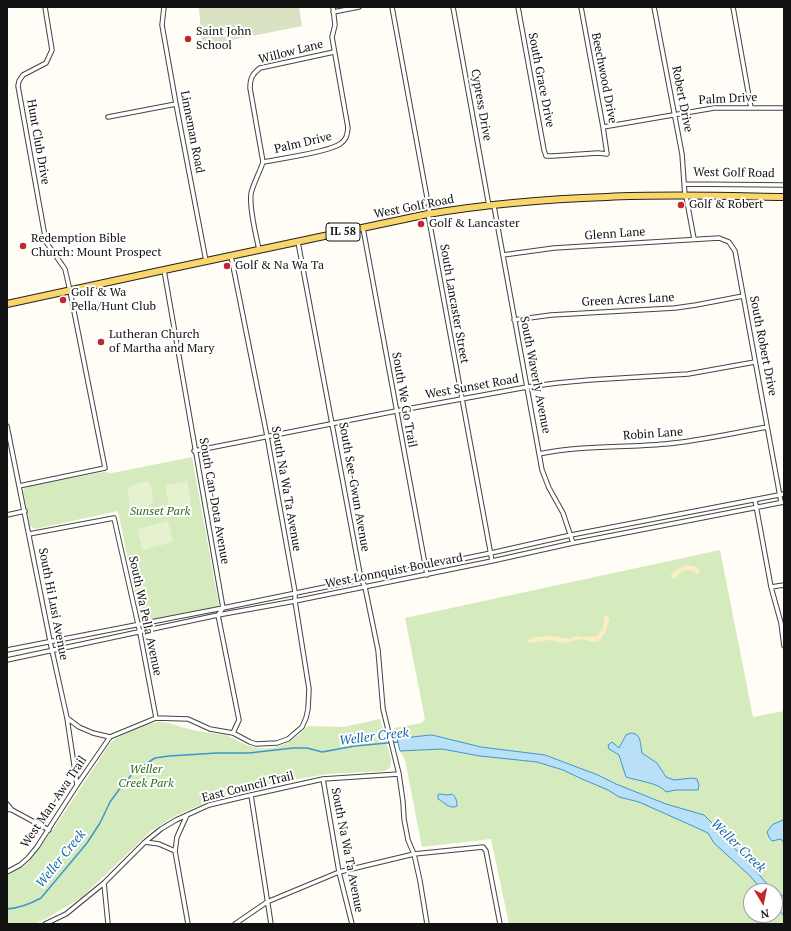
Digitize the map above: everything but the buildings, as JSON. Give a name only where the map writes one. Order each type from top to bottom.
[{"type":"main road","name":"West Golf Road","points":[[7,304],[429,214],[492,206],[595,197],[784,197]]},
{"type":"street","name":"Hunt Club Drive","points":[[45,7],[52,50],[46,63],[23,76],[19,81],[18,86],[46,242],[64,269],[70,290]]},
{"type":"street","name":"Linneman Road","points":[[164,7],[162,24],[206,261]]},
{"type":"street","points":[[333,7],[335,25],[332,37],[334,52]]},
{"type":"street","points":[[334,12],[359,7]]},
{"type":"street","name":"South Lancaster Street","points":[[392,7],[461,398],[492,561]]},
{"type":"street","name":"Cypress Drive","points":[[453,7],[492,206]]},
{"type":"street","name":"South Grace Drive","points":[[518,7],[546,156],[607,154]]},
{"type":"street","name":"Beechwood Drive","points":[[581,7],[607,146],[607,154]]},
{"type":"street","name":"Robert Drive","points":[[654,7],[682,154],[685,196],[694,239]]},
{"type":"street","points":[[733,7],[751,108]]},
{"type":"street","name":"Palm Drive","points":[[263,162],[328,149],[339,145],[346,139],[348,128],[334,52]]},
{"type":"street","name":"Willow Lane","points":[[263,162],[250,88],[250,80],[253,73],[260,68],[334,52]]},
{"type":"street","points":[[108,117],[176,104]]},
{"type":"street","name":"Palm Drive","points":[[603,127],[714,108],[784,108]]},
{"type":"street","points":[[259,250],[250,202],[251,192],[263,162]]},
{"type":"street","name":"West Golf Road","points":[[684,184],[784,185]]},
{"type":"street","name":"South Waverly Avenue","points":[[492,206],[503,255],[539,454],[546,480],[563,513],[573,543]]},
{"type":"street","name":"South We Go Trail","points":[[363,228],[427,575]]},
{"type":"street","name":"Glenn Lane","points":[[503,255],[560,248],[694,239],[719,238],[729,242]]},
{"type":"street","name":"South See-Gwun Avenue","points":[[298,242],[361,579],[365,587],[378,650],[382,709],[399,774],[408,840],[414,854],[427,924]]},
{"type":"street","name":"South Robert Drive","points":[[729,242],[735,251],[768,427],[779,495],[782,502]]},
{"type":"street","name":"South Na Wa Ta Avenue","points":[[231,256],[267,436],[295,592],[308,689],[308,709],[306,718],[302,727],[288,739],[270,744],[261,744],[250,742],[233,733]]},
{"type":"street","name":"South Can-Dota Avenue","points":[[164,270],[194,451],[223,608]]},
{"type":"street","points":[[19,486],[105,468],[70,290]]},
{"type":"street","name":"Green Acres Lane","points":[[514,320],[551,315],[696,306],[743,296]]},
{"type":"street","name":"West Sunset Road","points":[[194,451],[396,410],[527,387],[589,380],[688,374],[755,362]]},
{"type":"street","name":"South Hi Lusi Avenue","points":[[7,426],[52,651],[67,718],[77,785]]},
{"type":"street","name":"Robin Lane","points":[[539,454],[560,449],[663,444],[692,441],[768,427]]},
{"type":"street","name":"West Lonnquist Boulevard","points":[[7,650],[426,567],[570,535],[784,494]]},
{"type":"street","points":[[755,500],[771,587],[781,623],[784,646]]},
{"type":"street","name":"West Lonnquist Boulevard","points":[[7,660],[140,633],[218,615],[427,575],[573,543],[782,502]]},
{"type":"street","points":[[7,514],[24,511]]},
{"type":"street","name":"South Wa Pella Avenue","points":[[29,534],[114,518],[140,633],[156,718]]},
{"type":"street","points":[[771,587],[784,585]]},
{"type":"street","points":[[67,718],[79,727],[93,733],[110,737],[156,718],[188,719],[210,729],[233,733],[238,720],[218,615],[223,608]]},
{"type":"street","name":"West Man-Awa Trail","points":[[7,872],[20,865],[28,858],[49,830],[77,785],[110,737]]},
{"type":"street","name":"East Council Trail","points":[[45,924],[66,914],[104,882],[145,842],[161,829],[208,805],[323,780],[399,774]]},
{"type":"street","name":"South Na Wa Ta Avenue","points":[[323,780],[339,872],[352,924]]},
{"type":"street","points":[[251,795],[271,924]]},
{"type":"street","points":[[7,804],[12,810]]},
{"type":"street","points":[[7,809],[12,810],[49,830]]},
{"type":"street","points":[[187,815],[177,837],[175,851],[188,924]]},
{"type":"street","points":[[145,842],[160,844],[175,851]]},
{"type":"street","points":[[235,924],[267,902],[339,872],[414,854],[483,847],[486,851],[500,924]]},
{"type":"street","points":[[104,882],[108,924]]},
{"type":"green space","points":[[299,7],[302,26],[202,46],[199,8]]},
{"type":"green space","name":"Sunset Park","points":[[192,457],[219,606],[142,621],[140,618],[118,511],[35,529],[30,526],[23,491],[26,487],[104,472],[112,473]]},
{"type":"green space","points":[[148,481],[153,494],[152,503],[144,508],[131,508],[128,495],[129,488],[135,484]]},
{"type":"green space","points":[[187,481],[192,512],[171,516],[165,485]]},
{"type":"green space","points":[[168,521],[173,542],[143,550],[137,529]]},
{"type":"green space","points":[[720,550],[753,717],[784,711],[784,924],[509,924],[491,839],[422,847],[405,760],[400,751],[394,728],[421,723],[425,719],[405,618]]},
{"type":"green space","name":"Weller Creek Park","points":[[380,719],[391,759],[390,766],[385,771],[328,774],[278,782],[221,796],[175,816],[151,831],[82,897],[47,918],[35,924],[7,924],[7,876],[28,863],[56,825],[111,742],[121,736],[143,726],[162,722],[194,730],[225,735],[256,748],[273,748],[295,738],[308,726],[344,727]]},
{"type":"sand","points":[[687,565],[697,567],[700,571],[698,574],[689,570],[682,571],[675,579],[671,577],[671,574]]},
{"type":"sand","points":[[605,615],[610,618],[605,633],[598,642],[581,639],[563,643],[548,640],[527,642],[535,637],[552,636],[569,639],[577,636],[597,636],[603,628]]},
{"type":"water","points":[[632,733],[638,735],[642,753],[657,763],[666,777],[674,780],[692,778],[697,779],[699,785],[698,790],[676,790],[666,792],[654,784],[626,777],[619,755],[609,749],[608,745],[612,742],[619,748],[626,735]]},
{"type":"water","points":[[432,735],[481,747],[545,755],[598,775],[616,784],[666,804],[704,815],[714,825],[723,838],[742,855],[766,883],[756,883],[714,843],[708,833],[639,802],[619,797],[608,790],[563,770],[537,762],[480,756],[442,749],[400,751],[397,739]]},
{"type":"water","points":[[452,794],[456,799],[457,806],[449,806],[438,799],[438,795]]},
{"type":"water","points":[[784,820],[784,843],[781,839],[772,841],[767,832],[772,825]]},
{"type":"water","points":[[783,896],[784,897],[784,916],[783,915]]},
{"type":"waterway","name":"Weller Creek","points":[[7,909],[16,908],[41,898],[87,843],[100,823],[110,802],[121,787],[135,771],[155,758],[217,753],[249,753],[293,748],[307,748],[322,752],[355,746],[398,742]]},
{"type":"place","name":"Saint John School","points":[[188,39]]},
{"type":"place","name":"Golf & Robert","points":[[681,205]]},
{"type":"place","name":"Golf & Lancaster","points":[[421,224]]},
{"type":"place","name":"Redemption Bible Church: Mount Prospect","points":[[23,246]]},
{"type":"place","name":"Golf & Na Wa Ta","points":[[227,266]]},
{"type":"place","name":"Golf & Wa Pella/Hunt Club","points":[[63,300]]},
{"type":"place","name":"Lutheran Church of Martha and Mary","points":[[101,342]]}]
